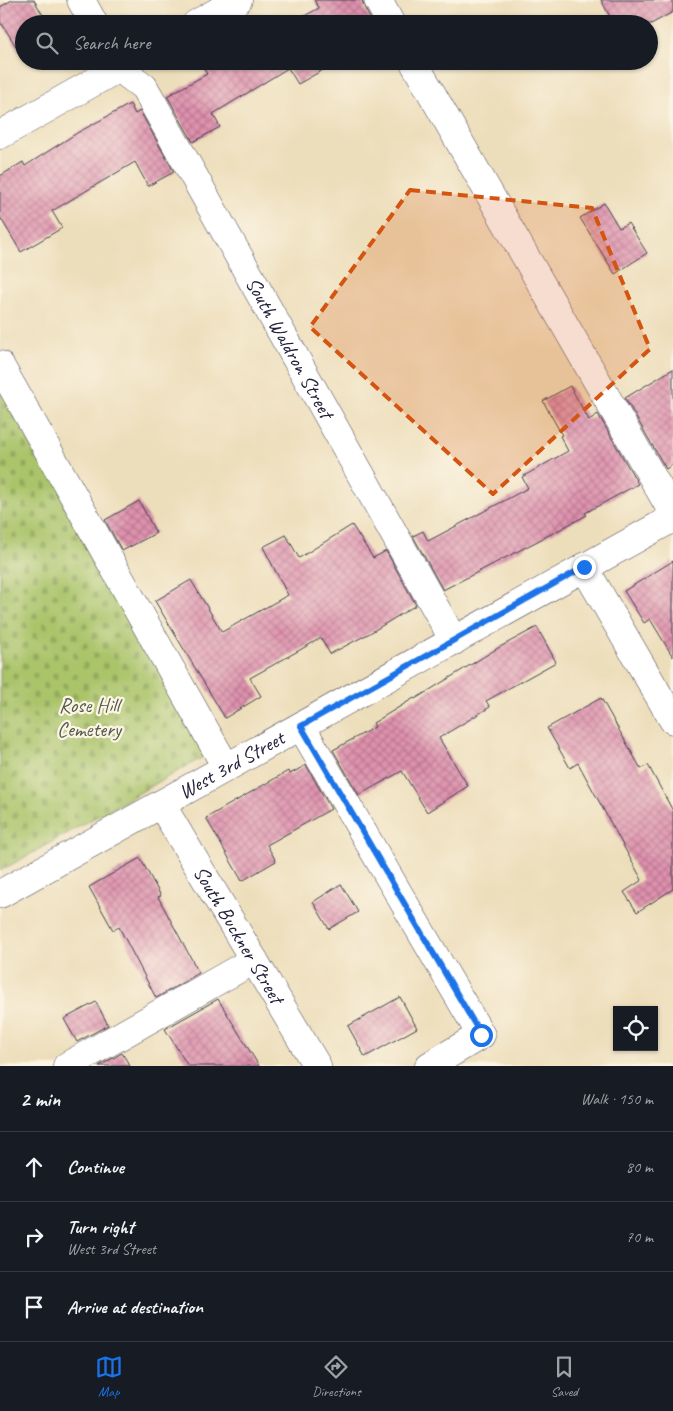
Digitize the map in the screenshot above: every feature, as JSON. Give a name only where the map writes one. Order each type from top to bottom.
[{"type":"street","points":[[81,0],[89,15]]},
{"type":"street","points":[[212,15],[238,0]]},
{"type":"street","points":[[378,0],[386,15]]},
{"type":"street","points":[[0,135],[110,70]]},
{"type":"street","name":"South Waldron Street","points":[[128,70],[144,87],[454,640]]},
{"type":"street","points":[[418,70],[673,514]]},
{"type":"street","points":[[0,366],[226,768]]},
{"type":"street","name":"West 3rd Street","points":[[0,894],[673,518]]},
{"type":"street","points":[[584,567],[673,720]]},
{"type":"street","points":[[301,726],[481,1035],[429,1066]]},
{"type":"street","name":"South Buckner Street","points":[[162,804],[317,1066]]},
{"type":"street","points":[[67,1066],[254,960]]},
{"type":"highlighted area","points":[[410,190],[592,208],[650,349],[493,494],[310,327]]},
{"type":"green space","name":"Rose Hill Cemetery","points":[[0,377],[212,752],[0,871]]},
{"type":"building","points":[[12,0],[34,0],[43,15],[15,15],[15,45],[2,24],[0,24],[0,7]]},
{"type":"building","points":[[314,0],[362,0],[368,15],[306,15],[319,8]]},
{"type":"building","points":[[601,0],[673,0],[673,12],[658,20],[658,15],[609,15]]},
{"type":"building","points":[[205,70],[285,70],[213,114],[220,127],[193,142],[167,96],[207,74]]},
{"type":"building","points":[[289,70],[323,70],[298,84]]},
{"type":"building","points":[[130,104],[135,114],[140,111],[174,172],[148,186],[135,162],[52,211],[62,228],[21,252],[0,217],[0,176],[23,162],[25,166],[77,133]]},
{"type":"building","points":[[604,203],[619,228],[628,223],[647,253],[615,274],[580,218]]},
{"type":"building","points":[[673,369],[673,464],[666,469],[625,398]]},
{"type":"building","points":[[570,386],[589,420],[598,414],[638,484],[585,513],[587,515],[443,590],[413,536],[423,531],[428,541],[528,488],[522,477],[568,451],[560,436],[562,435],[543,401]]},
{"type":"building","points":[[139,501],[156,533],[122,551],[105,520]]},
{"type":"building","points":[[352,525],[373,558],[386,551],[416,605],[370,633],[330,654],[321,638],[250,678],[261,696],[225,718],[155,601],[191,580],[222,632],[288,595],[263,547],[286,535],[299,558]]},
{"type":"building","points":[[673,561],[673,657],[650,619],[644,623],[624,591]]},
{"type":"building","points":[[537,627],[556,662],[486,701],[490,707],[439,738],[468,786],[427,812],[402,771],[359,795],[333,750],[375,727],[373,723],[414,698]]},
{"type":"building","points":[[601,698],[641,769],[648,765],[673,811],[673,889],[637,912],[624,892],[642,880],[578,763],[570,768],[547,728]]},
{"type":"building","points":[[306,765],[331,809],[267,845],[276,861],[242,881],[206,818],[288,771],[290,774]]},
{"type":"building","points":[[140,858],[161,896],[158,897],[199,973],[156,998],[119,927],[113,930],[89,887]]},
{"type":"building","points":[[341,884],[358,912],[329,929],[313,902]]},
{"type":"building","points":[[400,997],[417,1028],[365,1057],[348,1026]]},
{"type":"building","points":[[218,999],[259,1066],[188,1066],[165,1029]]},
{"type":"building","points":[[96,1002],[108,1025],[77,1042],[64,1019]]},
{"type":"building","points":[[122,1053],[130,1066],[99,1066]]},
{"type":"route","points":[[481,1035],[301,726],[584,567]]}]
